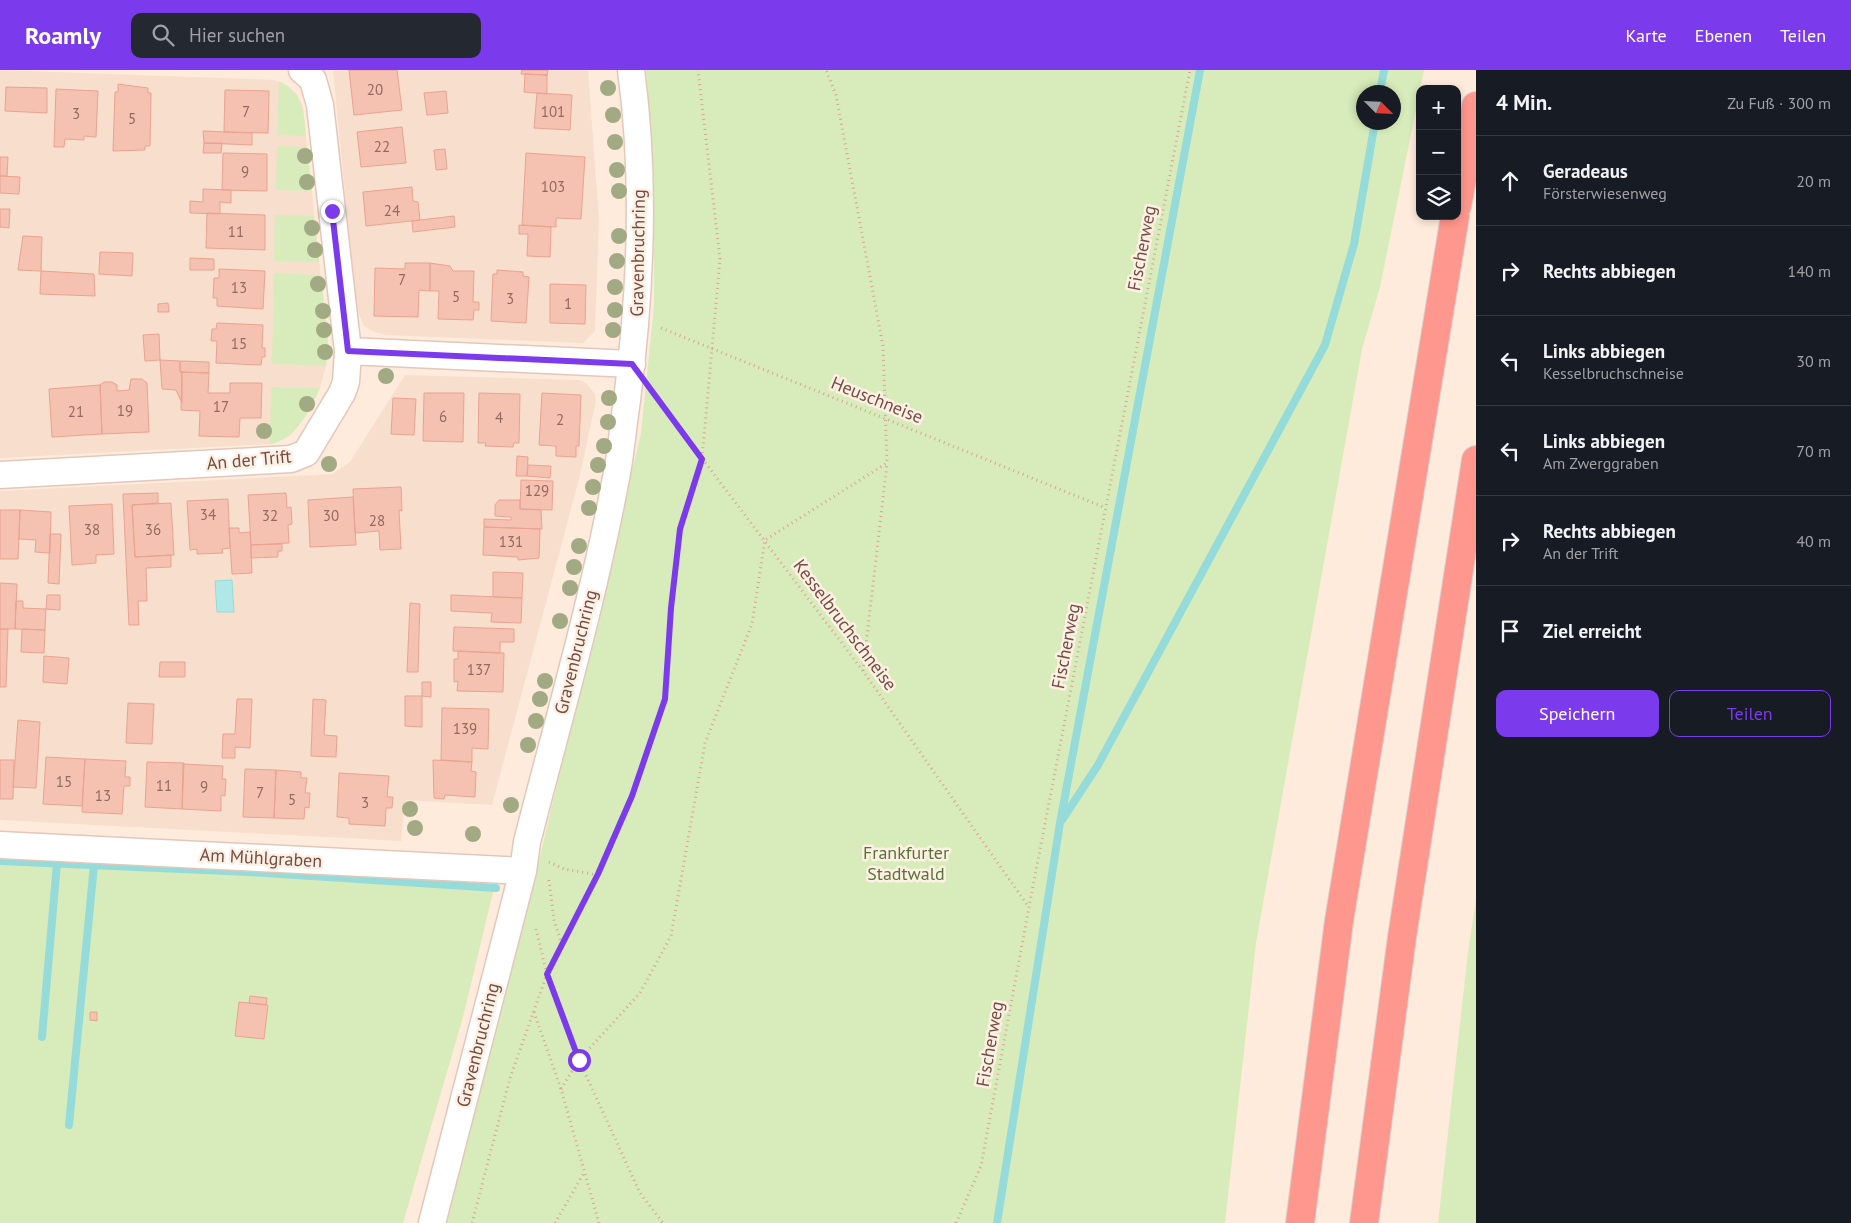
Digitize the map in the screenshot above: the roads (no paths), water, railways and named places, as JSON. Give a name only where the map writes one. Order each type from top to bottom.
[{"type":"highway","points":[[1461,185],[1476,106]]},
{"type":"highway","points":[[1300,1223],[1339,921],[1454,220]]},
{"type":"highway","points":[[1364,1223],[1402,937],[1476,460]]},
{"type":"street","name":"An der Trift","points":[[0,475],[291,459],[306,453],[342,393],[346,382],[348,351],[320,104],[313,80],[302,70]]},
{"type":"street","name":"Gravenbruchring","points":[[432,1223],[523,871],[527,842],[595,575],[617,477],[637,319],[641,232],[638,156],[631,70]]},
{"type":"street","points":[[348,351],[632,364]]},
{"type":"street","name":"Am Mühlgraben","points":[[0,845],[523,871]]},
{"type":"water","points":[[232,580],[234,612],[217,612],[215,581]]},
{"type":"waterway","points":[[997,1223],[1060,823],[1200,70]]},
{"type":"waterway","points":[[1381,85],[1384,70]]},
{"type":"waterway","points":[[1062,820],[1098,765],[1325,345],[1354,244],[1374,130]]},
{"type":"waterway","points":[[0,861],[249,872],[496,888]]},
{"type":"waterway","points":[[42,1037],[57,863]]},
{"type":"waterway","points":[[69,1125],[94,865]]},
{"type":"park label","name":"Frankfurter Stadtwald","points":[[906,863]]}]
